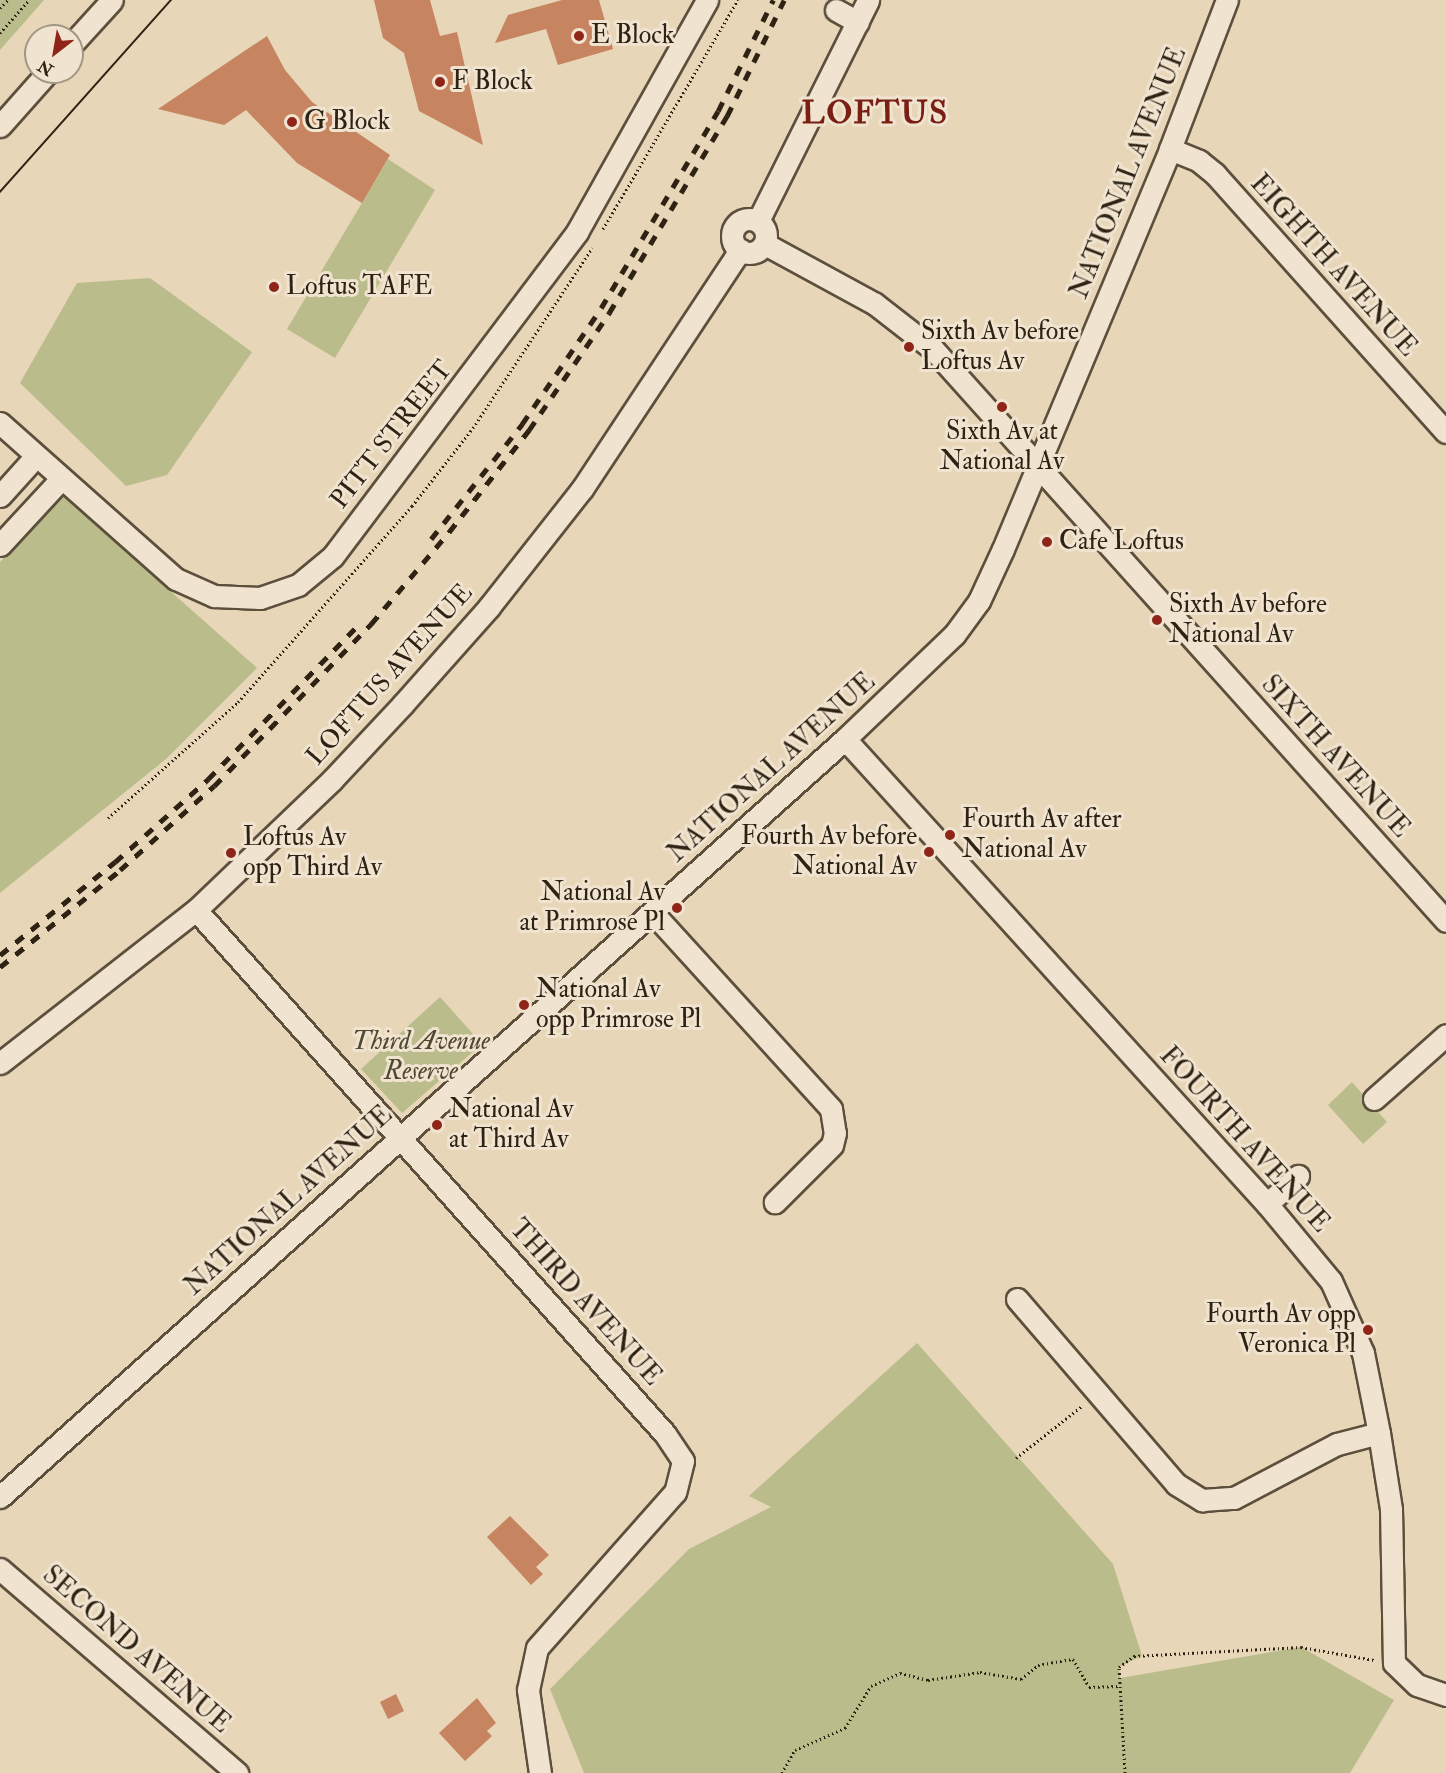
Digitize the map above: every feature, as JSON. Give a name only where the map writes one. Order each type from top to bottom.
[{"type":"street","points":[[84,31],[111,0]]},
{"type":"street","name":"PITT STREET","points":[[0,423],[149,557],[177,579],[205,591],[260,598],[298,585],[333,556],[577,232],[707,0]]},
{"type":"street","points":[[758,221],[868,0]]},
{"type":"street","name":"NATIONAL AVENUE","points":[[0,1497],[844,739],[954,635],[979,601],[1170,149],[1227,0]]},
{"type":"street","points":[[836,10],[858,22]]},
{"type":"street","points":[[0,126],[37,84]]},
{"type":"street","name":"EIGHTH AVENUE","points":[[1170,149],[1199,161],[1215,174],[1446,432]]},
{"type":"street","points":[[748,219],[758,221],[766,231],[765,244],[751,254],[740,250],[733,243],[734,227],[748,219]]},
{"type":"street","name":"SIXTH AVENUE","points":[[765,244],[905,324],[1037,466],[1446,921]]},
{"type":"street","name":"LOFTUS AVENUE","points":[[0,1063],[196,910],[332,780],[489,607],[582,489],[740,250]]},
{"type":"street","points":[[0,496],[36,456]]},
{"type":"street","points":[[0,545],[62,478]]},
{"type":"street","name":"FOURTH AVENUE","points":[[844,739],[1267,1204],[1331,1281],[1349,1317],[1363,1353],[1379,1433],[1391,1509],[1396,1668]]},
{"type":"street","name":"THIRD AVENUE","points":[[196,910],[401,1136],[665,1434],[683,1461],[675,1492],[537,1648],[528,1690],[540,1773]]},
{"type":"street","points":[[652,912],[831,1109],[836,1133],[832,1145],[775,1202]]},
{"type":"street","points":[[1374,1099],[1446,1035]]},
{"type":"street","points":[[1267,1204],[1298,1176]]},
{"type":"street","points":[[1017,1299],[1100,1392],[1176,1484],[1202,1500],[1234,1498],[1337,1444],[1379,1433]]},
{"type":"street","name":"SECOND AVENUE","points":[[0,1569],[237,1773]]},
{"type":"street","points":[[1396,1668],[1417,1685],[1446,1695]]},
{"type":"path","points":[[0,8],[8,0]]},
{"type":"path","points":[[0,33],[29,0]]},
{"type":"path","points":[[1016,1458],[1100,1392]]},
{"type":"path","points":[[1125,1773],[1119,1667],[1134,1656],[1301,1647],[1396,1668]]},
{"type":"path","points":[[783,1773],[795,1750],[845,1728],[871,1686],[900,1673],[928,1680],[980,1672],[1022,1679],[1038,1665],[1073,1659],[1089,1687],[1120,1686]]},
{"type":"green space","points":[[0,0],[44,0],[0,50]]},
{"type":"green space","points":[[388,159],[435,190],[335,358],[287,329]]},
{"type":"green space","points":[[150,278],[252,352],[167,475],[126,486],[20,383],[77,283]]},
{"type":"green space","points":[[63,496],[257,668],[166,759],[0,893],[0,562]]},
{"type":"green space","name":"Third Avenue Reserve","points":[[440,997],[482,1044],[402,1113],[361,1069]]},
{"type":"green space","points":[[1352,1082],[1387,1122],[1363,1144],[1328,1105]]},
{"type":"green space","points":[[917,1343],[1113,1564],[1142,1656],[1119,1667],[1120,1678],[1301,1647],[1394,1700],[1350,1773],[584,1773],[550,1689],[689,1549],[771,1507],[749,1496]]},
{"type":"building","name":"F Block","points":[[374,0],[430,0],[440,36],[457,32],[483,145],[419,111],[404,53],[383,38]]},
{"type":"building","name":"E Block","points":[[562,0],[599,0],[613,49],[558,65],[546,29],[495,43],[508,15]]},
{"type":"building","name":"G Block","points":[[267,36],[285,70],[312,102],[390,155],[362,203],[297,163],[246,110],[224,125],[158,109]]},
{"type":"building","points":[[510,1516],[549,1555],[536,1567],[543,1574],[531,1585],[487,1537]]},
{"type":"building","points":[[396,1694],[404,1711],[388,1719],[380,1702]]},
{"type":"building","points":[[477,1698],[496,1723],[487,1731],[492,1736],[465,1761],[439,1733]]},
{"type":"tram line","points":[[0,192],[171,0]]},
{"type":"railway","points":[[431,539],[522,424],[601,308],[718,111],[773,0]]},
{"type":"railway","points":[[0,967],[120,870],[214,786],[371,624],[449,532],[529,430],[609,313],[727,116],[784,0]]},
{"type":"railway","points":[[0,955],[115,862],[208,779],[359,624]]},
{"type":"place","name":"E Block","points":[[579,36]]},
{"type":"place","name":"F Block","points":[[440,82]]},
{"type":"place","name":"G Block","points":[[292,122]]},
{"type":"place","name":"Loftus TAFE","points":[[274,287]]},
{"type":"place","name":"Sixth Av before Loftus Av","points":[[909,347]]},
{"type":"place","name":"Sixth Av at National Av","points":[[1002,407]]},
{"type":"place","name":"Cafe Loftus","points":[[1047,542]]},
{"type":"place","name":"Sixth Av before National Av","points":[[1157,620]]},
{"type":"place","name":"Fourth Av after National Av","points":[[950,835]]},
{"type":"place","name":"Fourth Av before National Av","points":[[929,852]]},
{"type":"place","name":"Loftus Av opp Third Av","points":[[231,853]]},
{"type":"place","name":"National Av at Primrose Pl","points":[[677,908]]},
{"type":"place","name":"National Av opp Primrose Pl","points":[[524,1005]]},
{"type":"place","name":"National Av at Third Av","points":[[437,1125]]},
{"type":"place","name":"Fourth Av opp Veronica Pl","points":[[1368,1330]]},
{"type":"district","name":"LOFTUS","points":[[875,113]]}]
